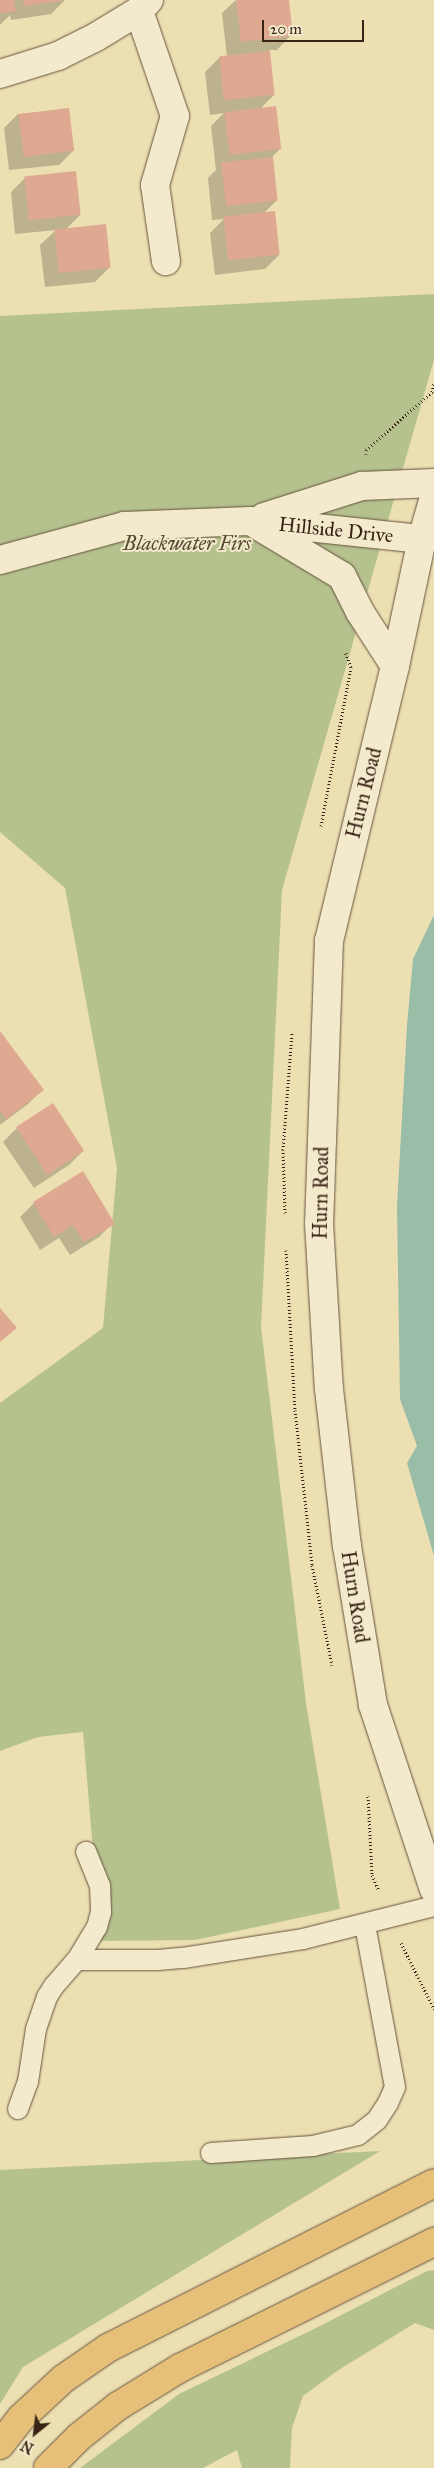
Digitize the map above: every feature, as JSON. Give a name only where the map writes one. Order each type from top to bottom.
[{"type":"highway","points":[[0,2445],[21,2418],[63,2379],[108,2348],[433,2187]]},
{"type":"highway","points":[[48,2468],[79,2437],[118,2406],[180,2368],[434,2242]]},
{"type":"main road","points":[[0,74],[58,56],[96,37],[144,5],[175,116],[155,185],[166,261]]},
{"type":"main road","name":"Hillside Drive","points":[[250,521],[362,486],[434,482]]},
{"type":"main road","name":"Hurn Road","points":[[434,497],[422,539],[395,666],[329,940],[319,1223],[329,1389],[344,1527],[373,1705],[434,1889]]},
{"type":"main road","name":"Hillside Drive","points":[[250,521],[342,576],[360,612],[395,666]]},
{"type":"main road","name":"Hillside Drive","points":[[0,560],[124,526],[250,521],[422,539]]},
{"type":"lane","points":[[18,2109],[28,2082],[36,2029],[47,1998],[54,1986],[77,1960],[97,1927],[102,1905],[100,1886],[86,1852]]},
{"type":"lane","points":[[77,1960],[158,1960],[182,1958],[303,1939],[434,1906]]},
{"type":"lane","points":[[211,2153],[313,2146],[358,2135],[376,2120],[388,2103],[395,2087],[365,1924]]},
{"type":"path","points":[[362,486],[366,450],[432,392],[434,382]]},
{"type":"green space","name":"Blackwater Firs","points":[[434,294],[434,360],[282,890],[261,1327],[306,1703],[340,1909],[195,1940],[94,1941],[98,1910],[83,1732],[38,1737],[0,1751],[0,1403],[103,1328],[117,1168],[65,888],[0,832],[0,316]]},
{"type":"green space","points":[[380,2151],[23,2367],[0,2404],[0,2170]]},
{"type":"green space","points":[[434,2270],[434,2330],[415,2323],[337,2371],[303,2396],[292,2428],[290,2468],[242,2468],[237,2450],[203,2468],[80,2468],[179,2394],[318,2327],[427,2271]]},
{"type":"shaded area","points":[[434,915],[434,1556],[407,1463],[417,1446],[400,1399],[397,1206],[407,1026],[413,959]]},
{"type":"building","points":[[0,0],[14,0],[16,11],[0,13]]},
{"type":"building","points":[[23,0],[61,0],[61,1],[24,6]]},
{"type":"building","points":[[236,0],[289,0],[293,36],[241,42]]},
{"type":"building","points":[[270,51],[275,95],[224,100],[219,56]]},
{"type":"building","points":[[276,106],[281,149],[230,155],[224,112]]},
{"type":"building","points":[[69,108],[74,151],[24,157],[18,114]]},
{"type":"building","points":[[273,157],[278,201],[226,206],[221,162]]},
{"type":"building","points":[[76,171],[81,215],[29,220],[24,176]]},
{"type":"building","points":[[275,211],[280,255],[228,260],[223,216]]},
{"type":"building","points":[[106,224],[111,268],[59,273],[54,229]]},
{"type":"building","points":[[0,1031],[44,1090],[6,1119],[0,1111]]},
{"type":"building","points":[[53,1103],[84,1151],[47,1175],[16,1127]]},
{"type":"building","points":[[83,1171],[115,1224],[84,1242],[73,1225],[54,1237],[33,1202]]},
{"type":"building","points":[[0,1308],[17,1328],[0,1342]]}]
